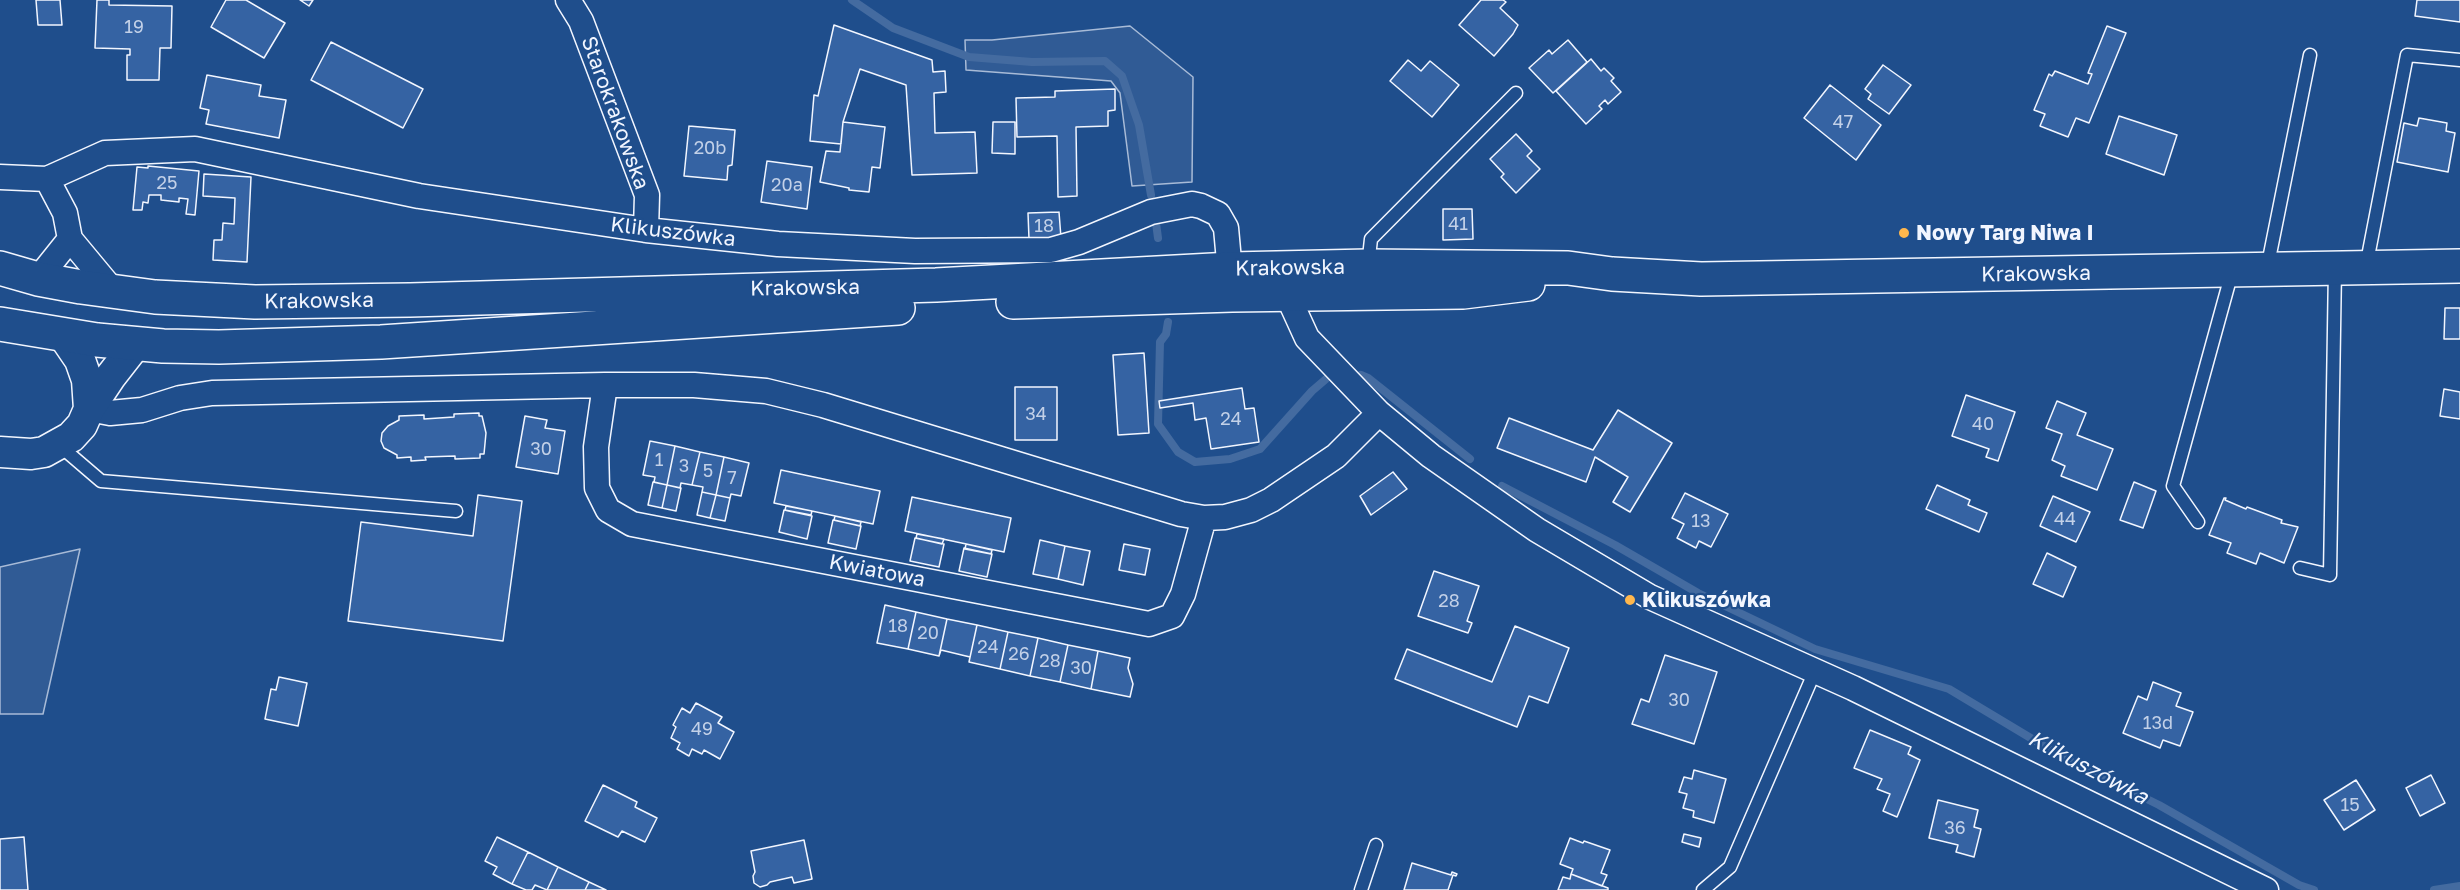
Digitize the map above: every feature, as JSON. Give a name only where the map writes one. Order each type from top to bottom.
[{"type":"main road","name":"Krakowska","points":[[0,268],[38,279],[114,292],[155,297],[255,302],[410,300],[936,285],[1368,279],[1568,268],[1612,274],[1701,279],[2460,266]]},
{"type":"main road","name":"Krakowska","points":[[0,324],[136,344],[219,347],[381,342],[982,303],[1078,302],[1231,282]]},
{"type":"street","name":"Starokrakowska","points":[[568,0],[581,21],[646,195],[646,230]]},
{"type":"street","name":"Klikuszówka","points":[[0,177],[46,179],[105,153],[195,149],[419,196],[646,230],[778,244],[892,250],[1051,249],[1079,242],[1151,212],[1192,204],[1218,214],[1226,228],[1231,282]]},
{"type":"street","points":[[46,179],[65,213],[70,239],[114,292]]},
{"type":"street","points":[[38,279],[70,239]]},
{"type":"street","points":[[1289,281],[1300,326],[1307,338],[1379,413],[1431,456],[1537,530],[1650,597],[1815,671],[2266,890]]},
{"type":"street","points":[[63,335],[80,360],[87,380],[89,409]]},
{"type":"street","points":[[0,452],[31,454],[59,445],[82,425],[89,409],[111,376],[136,344]]},
{"type":"street","points":[[89,409],[110,413],[142,410],[180,398],[212,393],[605,385],[693,385],[766,391],[823,405],[1181,514],[1204,518],[1234,515],[1251,510],[1270,500],[1336,456],[1379,413]]},
{"type":"street","name":"Kwiatowa","points":[[605,385],[596,447],[597,488],[608,510],[632,524],[1149,624],[1172,616],[1184,594],[1204,518]]},
{"type":"lane","points":[[2267,269],[2310,55]]},
{"type":"lane","points":[[2300,568],[2330,575],[2351,268],[2407,55],[2460,60]]},
{"type":"lane","points":[[1368,279],[1371,239],[1516,93]]},
{"type":"lane","points":[[2198,522],[2173,486],[2232,270]]},
{"type":"lane","points":[[59,445],[101,481],[456,511]]},
{"type":"lane","points":[[1703,890],[1731,867],[1815,671]]},
{"type":"lane","points":[[1361,890],[1376,845]]},
{"type":"shaded area","points":[[1130,26],[1193,77],[1192,182],[1132,186],[1120,93],[1111,81],[966,70],[965,40],[992,40]]},
{"type":"shaded area","points":[[80,549],[43,714],[0,714],[0,567]]},
{"type":"building","points":[[36,0],[60,0],[62,25],[38,25]]},
{"type":"building","points":[[97,0],[109,0],[109,5],[172,6],[171,48],[160,48],[159,80],[127,80],[127,55],[130,55],[130,49],[95,48]]},
{"type":"building","points":[[226,0],[246,0],[285,23],[264,58],[211,27]]},
{"type":"building","points":[[300,0],[313,0],[309,6]]},
{"type":"building","points":[[1481,0],[1506,2],[1500,8],[1518,25],[1494,56],[1459,25]]},
{"type":"building","points":[[2417,0],[2460,0],[2460,22],[2415,16]]},
{"type":"building","points":[[834,25],[932,60],[933,72],[945,71],[946,92],[934,93],[935,133],[975,132],[977,173],[912,175],[906,85],[860,69],[843,122],[841,144],[810,141],[814,95],[818,96]]},
{"type":"building","points":[[2107,26],[2126,33],[2089,123],[2076,118],[2068,137],[2040,126],[2045,114],[2034,110],[2049,74],[2052,76],[2055,71],[2088,84],[2092,74],[2088,73]]},
{"type":"building","points":[[1568,40],[1587,62],[1553,93],[1529,68],[1549,50],[1552,54]]},
{"type":"building","points":[[331,42],[423,89],[403,128],[311,80]]},
{"type":"building","points":[[1591,59],[1601,71],[1604,68],[1614,78],[1611,81],[1621,92],[1608,104],[1605,100],[1599,106],[1602,109],[1586,124],[1556,91]]},
{"type":"building","points":[[1408,60],[1421,71],[1430,61],[1459,85],[1432,117],[1390,81]]},
{"type":"building","points":[[1883,65],[1911,85],[1889,114],[1868,99],[1871,94],[1865,89]]},
{"type":"building","points":[[207,75],[261,85],[259,96],[286,100],[279,138],[206,124],[209,110],[200,108]]},
{"type":"building","points":[[1830,85],[1881,125],[1856,160],[1804,118]]},
{"type":"building","points":[[1115,89],[1115,110],[1108,111],[1108,126],[1076,127],[1077,196],[1058,197],[1057,136],[1017,137],[1016,98],[1055,97],[1055,91]]},
{"type":"building","points":[[2119,116],[2177,135],[2164,175],[2106,154]]},
{"type":"building","points":[[2419,118],[2447,123],[2446,131],[2455,133],[2448,172],[2397,162],[2404,123],[2417,126]]},
{"type":"building","points":[[843,122],[885,127],[880,168],[872,167],[869,192],[849,190],[849,188],[820,182],[826,151],[840,152]]},
{"type":"building","points":[[993,122],[1015,122],[1015,154],[992,153]]},
{"type":"building","points":[[689,126],[735,130],[732,165],[728,166],[727,180],[684,176]]},
{"type":"building","points":[[1516,134],[1532,151],[1527,156],[1540,169],[1516,193],[1501,177],[1504,174],[1490,159]]},
{"type":"building","points":[[767,161],[812,167],[807,209],[761,202]]},
{"type":"building","points":[[148,166],[199,171],[195,215],[186,214],[188,199],[179,198],[179,202],[161,200],[161,195],[149,195],[148,203],[143,202],[142,210],[133,210],[137,167],[148,168]]},
{"type":"building","points":[[204,174],[251,177],[247,262],[213,260],[214,240],[222,240],[223,223],[234,224],[235,198],[203,196]]},
{"type":"building","points":[[1443,209],[1472,209],[1473,239],[1443,240]]},
{"type":"building","points":[[1059,212],[1061,238],[1029,239],[1028,213]]},
{"type":"building","points":[[2445,308],[2460,308],[2460,339],[2444,339]]},
{"type":"building","points":[[1144,353],[1149,433],[1118,435],[1113,355]]},
{"type":"building","points":[[1015,387],[1057,387],[1057,440],[1015,440]]},
{"type":"building","points":[[1242,388],[1245,409],[1254,408],[1259,442],[1211,449],[1206,418],[1195,420],[1193,403],[1160,408],[1159,401]]},
{"type":"building","points":[[2444,389],[2460,392],[2460,419],[2440,416]]},
{"type":"building","points":[[1966,395],[2015,412],[1998,461],[1986,457],[1989,449],[1952,436]]},
{"type":"building","points":[[2057,401],[2086,413],[2077,435],[2113,449],[2097,490],[2061,476],[2065,466],[2052,460],[2062,434],[2046,428]]},
{"type":"building","points":[[1618,410],[1672,443],[1630,512],[1613,502],[1628,477],[1595,457],[1586,482],[1497,448],[1509,418],[1593,450]]},
{"type":"building","points":[[479,413],[479,416],[482,416],[486,433],[484,454],[480,454],[480,458],[425,457],[426,460],[411,461],[411,457],[397,458],[397,455],[384,448],[381,441],[382,433],[388,426],[399,420],[399,416],[424,415],[424,419]]},
{"type":"building","points":[[525,416],[547,420],[545,428],[565,431],[558,474],[516,467]]},
{"type":"building","points":[[650,441],[675,446],[667,485],[654,482],[655,477],[643,475]]},
{"type":"building","points":[[675,446],[700,452],[692,485],[681,483],[680,488],[667,485]]},
{"type":"building","points":[[700,452],[724,457],[716,495],[702,492],[703,487],[692,485]]},
{"type":"building","points":[[724,457],[749,463],[741,496],[731,494],[730,498],[716,495]]},
{"type":"building","points":[[781,470],[880,491],[873,524],[774,503]]},
{"type":"building","points":[[1393,472],[1407,489],[1371,515],[1360,496]]},
{"type":"building","points":[[653,482],[667,485],[662,508],[648,505]]},
{"type":"building","points":[[2134,482],[2156,491],[2143,528],[2120,520]]},
{"type":"building","points":[[667,485],[681,488],[676,511],[662,508]]},
{"type":"building","points":[[1937,485],[1970,500],[1968,505],[1987,513],[1979,532],[1926,509]]},
{"type":"building","points":[[702,492],[716,495],[710,518],[697,515]]},
{"type":"building","points":[[1685,493],[1728,514],[1711,547],[1699,541],[1696,548],[1677,538],[1684,524],[1672,518]]},
{"type":"building","points":[[478,495],[522,501],[503,641],[348,621],[361,522],[473,536]]},
{"type":"building","points":[[716,495],[730,498],[725,521],[710,518]]},
{"type":"building","points":[[2053,496],[2090,512],[2076,542],[2040,526]]},
{"type":"building","points":[[912,497],[1011,518],[1004,552],[905,531]]},
{"type":"building","points":[[2224,498],[2246,509],[2247,507],[2282,520],[2281,523],[2298,527],[2284,563],[2260,553],[2256,564],[2227,553],[2231,543],[2209,535]]},
{"type":"building","points":[[786,506],[812,511],[811,515],[785,510]]},
{"type":"building","points":[[784,510],[812,516],[807,539],[779,532]]},
{"type":"building","points":[[835,516],[861,522],[860,526],[834,520]]},
{"type":"building","points":[[833,520],[861,526],[856,549],[828,543]]},
{"type":"building","points":[[917,534],[944,539],[942,544],[916,538]]},
{"type":"building","points":[[915,538],[944,544],[939,567],[910,561]]},
{"type":"building","points":[[1040,540],[1065,546],[1058,579],[1033,574]]},
{"type":"building","points":[[966,544],[992,550],[991,554],[965,549]]},
{"type":"building","points":[[1124,544],[1150,549],[1145,575],[1119,570]]},
{"type":"building","points":[[1065,546],[1090,551],[1083,585],[1058,579]]},
{"type":"building","points":[[964,548],[992,554],[987,577],[959,571]]},
{"type":"building","points":[[2047,553],[2076,567],[2063,597],[2033,584]]},
{"type":"building","points":[[1434,571],[1479,586],[1467,621],[1472,623],[1468,633],[1418,616]]},
{"type":"building","points":[[885,605],[916,612],[908,649],[877,643]]},
{"type":"building","points":[[916,612],[947,619],[939,656],[908,649]]},
{"type":"building","points":[[947,619],[977,625],[969,662],[970,657],[941,650],[939,656]]},
{"type":"building","points":[[977,625],[1008,632],[1000,669],[969,662]]},
{"type":"building","points":[[1515,626],[1569,648],[1548,703],[1529,696],[1517,727],[1395,679],[1407,649],[1492,682]]},
{"type":"building","points":[[1008,632],[1038,638],[1030,676],[1000,669]]},
{"type":"building","points":[[1038,638],[1068,645],[1060,682],[1030,676]]},
{"type":"building","points":[[1068,645],[1098,651],[1091,689],[1060,682]]},
{"type":"building","points":[[1098,651],[1130,658],[1128,668],[1133,684],[1130,697],[1091,689]]},
{"type":"building","points":[[1665,655],[1717,672],[1694,744],[1632,724],[1641,699],[1649,702]]},
{"type":"building","points":[[279,677],[307,683],[298,726],[265,719],[271,689],[276,690]]},
{"type":"building","points":[[2153,682],[2181,693],[2176,706],[2193,712],[2180,746],[2163,740],[2160,748],[2123,733],[2138,696],[2147,700]]},
{"type":"building","points":[[696,703],[722,717],[718,723],[734,732],[720,759],[704,750],[702,754],[692,749],[689,756],[677,749],[680,743],[671,738],[676,727],[673,725],[682,708],[690,713]]},
{"type":"building","points":[[1870,730],[1911,747],[1908,754],[1920,760],[1897,817],[1883,811],[1890,794],[1877,789],[1882,779],[1854,768]]},
{"type":"building","points":[[1694,770],[1726,779],[1714,823],[1693,817],[1694,811],[1683,808],[1687,794],[1679,792],[1684,777],[1692,779]]},
{"type":"building","points":[[2431,775],[2445,803],[2420,816],[2406,788]]},
{"type":"building","points":[[2356,780],[2375,810],[2344,830],[2324,800]]},
{"type":"building","points":[[603,785],[637,802],[635,807],[657,818],[645,842],[622,831],[618,837],[585,821]]},
{"type":"building","points":[[1938,800],[1978,810],[1974,827],[1981,829],[1974,857],[1956,852],[1958,845],[1929,838]]},
{"type":"building","points":[[1684,834],[1701,838],[1699,847],[1682,842]]},
{"type":"building","points":[[24,837],[28,890],[0,890],[0,839]]},
{"type":"building","points":[[497,837],[528,852],[512,884],[493,874],[497,867],[485,861]]},
{"type":"building","points":[[1570,838],[1610,850],[1601,873],[1607,875],[1602,886],[1571,874],[1573,869],[1560,864]]},
{"type":"building","points":[[804,840],[812,879],[794,883],[792,877],[760,887],[754,883],[755,872],[751,851]]},
{"type":"building","points":[[528,852],[558,867],[547,890],[535,885],[532,890],[526,890],[512,884]]},
{"type":"building","points":[[1412,863],[1451,875],[1452,872],[1457,874],[1453,875],[1448,890],[1404,890]]},
{"type":"building","points":[[558,867],[589,882],[585,890],[547,890]]},
{"type":"building","points":[[1571,874],[1608,888],[1608,890],[1558,890],[1563,877],[1570,879]]},
{"type":"building","points":[[589,882],[606,890],[585,890]]},
{"type":"waterway","name":"Klikuszówka","points":[[852,0],[893,28],[969,57],[1032,62],[1105,61],[1122,76],[1139,125],[1151,195]]},
{"type":"waterway","name":"Klikuszówka","points":[[1156,223],[1158,238]]},
{"type":"waterway","name":"Klikuszówka","points":[[1168,322],[1166,334],[1160,342],[1158,424],[1178,452],[1195,462],[1230,459],[1260,449],[1312,391],[1326,379]]},
{"type":"waterway","name":"Klikuszówka","points":[[1361,375],[1368,378],[1470,459]]},
{"type":"waterway","name":"Klikuszówka","points":[[1502,486],[1615,545],[1698,593],[1815,649],[1949,689],[2064,758],[2159,805],[2299,885],[2314,890]]},
{"type":"waterway","name":"Klikuszówka","points":[[2434,890],[2460,886]]},
{"type":"place","name":"Nowy Targ Niwa I","points":[[1904,233]]},
{"type":"place","name":"Klikuszówka","points":[[1630,600]]}]
